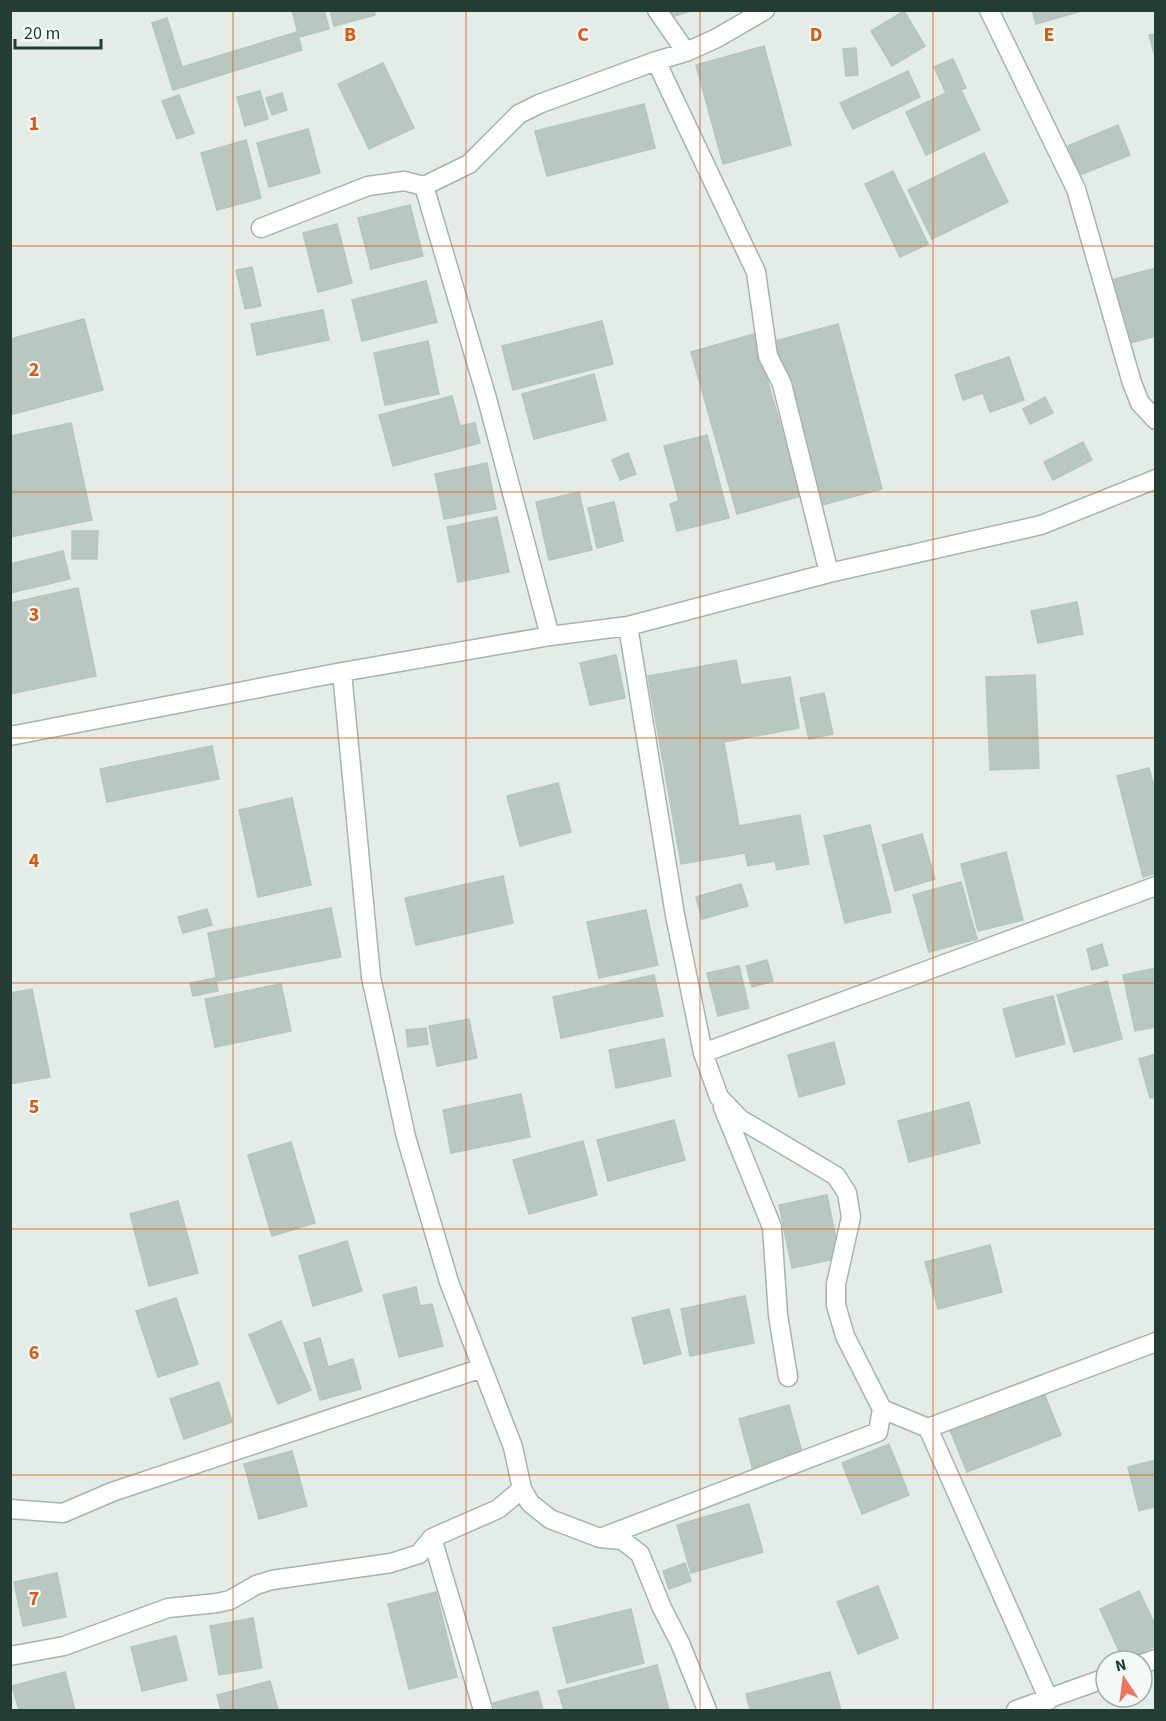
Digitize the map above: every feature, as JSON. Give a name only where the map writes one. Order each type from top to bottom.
[{"type":"street","points":[[657,10],[686,52]]},
{"type":"street","points":[[261,228],[368,186],[404,181],[424,186],[469,164],[519,114],[539,104],[686,52],[717,38],[765,10]]},
{"type":"street","points":[[989,10],[1076,189],[1132,383],[1140,403],[1155,420]]},
{"type":"street","points":[[656,61],[756,272],[768,356],[782,384],[829,573]]},
{"type":"street","points":[[424,186],[486,395],[550,636]]},
{"type":"street","points":[[10,736],[342,672],[550,636],[628,626],[829,573],[1041,525],[1155,479]]},
{"type":"street","points":[[628,626],[675,915],[703,1053],[772,1227],[778,1315],[788,1377]]},
{"type":"street","points":[[342,672],[371,977],[406,1137],[449,1282],[513,1447],[522,1490],[530,1503],[550,1519],[600,1539],[621,1540],[640,1554],[707,1710]]},
{"type":"street","points":[[703,1053],[1155,886]]},
{"type":"street","points":[[600,1539],[878,1432],[882,1409],[845,1336],[836,1305],[836,1284],[851,1217],[847,1193],[836,1176],[740,1119],[719,1097]]},
{"type":"street","points":[[882,1409],[928,1428],[1155,1342]]},
{"type":"street","points":[[10,1509],[63,1513],[112,1492],[482,1368]]},
{"type":"street","points":[[928,1428],[1049,1700]]},
{"type":"street","points":[[10,1656],[64,1646],[168,1608],[230,1600],[256,1584],[272,1580],[391,1563],[419,1554],[432,1538],[498,1509],[522,1490]]},
{"type":"street","points":[[432,1538],[483,1710]]},
{"type":"street","points":[[1016,1710],[1094,1683]]},
{"type":"building","points":[[292,10],[324,10],[329,29],[299,37]]},
{"type":"building","points":[[330,10],[374,10],[375,15],[334,26]]},
{"type":"building","points":[[663,10],[694,10],[665,19]]},
{"type":"building","points":[[1032,10],[1077,10],[1078,12],[1036,24]]},
{"type":"building","points":[[904,11],[925,46],[892,66],[871,31]]},
{"type":"building","points":[[167,18],[182,67],[297,32],[302,50],[173,90],[152,23]]},
{"type":"building","points":[[1156,34],[1156,60],[1149,35]]},
{"type":"building","points":[[764,46],[791,145],[723,164],[696,65]]},
{"type":"building","points":[[856,48],[858,75],[846,76],[843,49]]},
{"type":"building","points":[[953,59],[966,88],[961,90],[980,130],[926,155],[906,112],[946,93],[934,67]]},
{"type":"building","points":[[383,63],[414,128],[369,149],[338,84]]},
{"type":"building","points":[[908,71],[920,97],[853,129],[840,103]]},
{"type":"building","points":[[260,91],[268,119],[245,126],[237,97]]},
{"type":"building","points":[[282,93],[287,110],[272,115],[266,98]]},
{"type":"building","points":[[179,95],[194,133],[177,139],[162,101]]},
{"type":"building","points":[[644,104],[655,148],[547,176],[535,131]]},
{"type":"building","points":[[1118,125],[1130,155],[1080,175],[1068,146]]},
{"type":"building","points":[[308,129],[320,173],[269,187],[257,143]]},
{"type":"building","points":[[246,140],[261,198],[217,210],[201,153]]},
{"type":"building","points":[[984,153],[1008,202],[932,239],[908,190]]},
{"type":"building","points":[[893,171],[928,244],[900,257],[865,184]]},
{"type":"building","points":[[410,205],[423,256],[371,269],[358,218]]},
{"type":"building","points":[[337,224],[352,283],[318,292],[303,233]]},
{"type":"building","points":[[252,267],[261,306],[245,309],[236,270]]},
{"type":"building","points":[[1156,268],[1156,336],[1127,344],[1111,280]]},
{"type":"building","points":[[426,281],[437,322],[362,341],[352,300]]},
{"type":"building","points":[[323,310],[329,340],[257,355],[251,324]]},
{"type":"building","points":[[84,319],[103,390],[10,415],[10,339]]},
{"type":"building","points":[[602,321],[613,364],[513,390],[502,346]]},
{"type":"building","points":[[838,324],[882,489],[818,506],[775,341]]},
{"type":"building","points":[[754,334],[801,496],[737,514],[691,352]]},
{"type":"building","points":[[428,341],[439,394],[385,405],[374,353]]},
{"type":"building","points":[[1009,357],[1024,400],[990,412],[983,393],[963,400],[955,375]]},
{"type":"building","points":[[594,374],[606,420],[534,439],[522,394]]},
{"type":"building","points":[[452,396],[460,426],[475,423],[480,443],[393,466],[379,415]]},
{"type":"building","points":[[1045,397],[1053,413],[1030,424],[1023,409]]},
{"type":"building","points":[[71,423],[92,520],[10,537],[10,436]]},
{"type":"building","points":[[707,435],[729,518],[677,531],[670,504],[679,501],[664,446]]},
{"type":"building","points":[[1083,442],[1092,460],[1053,480],[1044,462]]},
{"type":"building","points":[[628,453],[636,474],[620,480],[612,460]]},
{"type":"building","points":[[487,463],[496,509],[444,519],[435,474]]},
{"type":"building","points":[[579,492],[592,550],[549,560],[536,502]]},
{"type":"building","points":[[614,502],[623,541],[597,548],[588,508]]},
{"type":"building","points":[[497,517],[509,572],[458,582],[447,527]]},
{"type":"building","points":[[72,531],[98,531],[97,559],[72,559]]},
{"type":"building","points":[[63,551],[70,579],[10,593],[10,564]]},
{"type":"building","points":[[78,588],[96,676],[10,694],[10,603]]},
{"type":"building","points":[[1077,602],[1083,634],[1038,643],[1031,611]]},
{"type":"building","points":[[616,655],[625,698],[590,705],[580,663]]},
{"type":"building","points":[[736,660],[741,685],[790,677],[799,728],[724,742],[739,826],[800,815],[809,864],[777,870],[775,861],[748,866],[745,853],[681,864],[648,676]]},
{"type":"building","points":[[1035,675],[1039,768],[990,770],[986,677]]},
{"type":"building","points":[[824,693],[833,734],[809,739],[800,698]]},
{"type":"building","points":[[212,746],[219,779],[107,802],[100,769]]},
{"type":"building","points":[[1149,768],[1156,794],[1156,873],[1143,877],[1117,776]]},
{"type":"building","points":[[558,783],[571,832],[520,846],[507,796]]},
{"type":"building","points":[[292,798],[311,885],[258,897],[239,810]]},
{"type":"building","points":[[870,825],[891,912],[845,923],[824,836]]},
{"type":"building","points":[[922,834],[935,879],[895,891],[882,845]]},
{"type":"building","points":[[1006,852],[1023,920],[978,931],[961,864]]},
{"type":"building","points":[[503,876],[513,923],[416,945],[405,898]]},
{"type":"building","points":[[961,882],[977,939],[929,952],[913,895]]},
{"type":"building","points":[[741,884],[748,906],[702,919],[696,897]]},
{"type":"building","points":[[331,908],[341,957],[217,981],[208,933]]},
{"type":"building","points":[[207,909],[212,925],[183,933],[178,917]]},
{"type":"building","points":[[646,910],[658,965],[599,978],[587,922]]},
{"type":"building","points":[[1102,944],[1108,965],[1092,970],[1087,949]]},
{"type":"building","points":[[767,960],[773,981],[752,987],[746,966]]},
{"type":"building","points":[[739,966],[749,1008],[718,1016],[707,973]]},
{"type":"building","points":[[1156,968],[1156,1027],[1135,1031],[1123,975]]},
{"type":"building","points":[[654,975],[663,1016],[561,1038],[553,997]]},
{"type":"building","points":[[215,978],[218,991],[193,996],[190,983]]},
{"type":"building","points":[[1107,981],[1122,1039],[1074,1052],[1057,995]]},
{"type":"building","points":[[281,984],[291,1031],[215,1047],[205,999]]},
{"type":"building","points":[[32,989],[50,1077],[10,1084],[10,993]]},
{"type":"building","points":[[1053,996],[1065,1044],[1016,1057],[1003,1009]]},
{"type":"building","points":[[469,1019],[477,1058],[437,1066],[429,1026]]},
{"type":"building","points":[[426,1028],[428,1044],[408,1047],[406,1030]]},
{"type":"building","points":[[664,1039],[671,1076],[616,1088],[609,1050]]},
{"type":"building","points":[[834,1042],[845,1084],[799,1097],[788,1055]]},
{"type":"building","points":[[1156,1054],[1156,1097],[1150,1098],[1139,1059]]},
{"type":"building","points":[[521,1094],[530,1137],[451,1153],[443,1110]]},
{"type":"building","points":[[969,1102],[980,1143],[909,1162],[898,1121]]},
{"type":"building","points":[[674,1120],[685,1160],[608,1181],[597,1140]]},
{"type":"building","points":[[583,1141],[597,1195],[529,1214],[513,1160]]},
{"type":"building","points":[[291,1142],[315,1223],[272,1236],[248,1155]]},
{"type":"building","points":[[827,1195],[840,1258],[792,1268],[779,1205]]},
{"type":"building","points":[[178,1201],[198,1273],[149,1286],[130,1214]]},
{"type":"building","points":[[347,1241],[362,1291],[313,1306],[299,1256]]},
{"type":"building","points":[[990,1245],[1002,1292],[938,1309],[925,1262]]},
{"type":"building","points":[[416,1287],[420,1306],[432,1304],[443,1346],[399,1357],[383,1295]]},
{"type":"building","points":[[745,1296],[754,1343],[690,1356],[681,1309]]},
{"type":"building","points":[[176,1298],[198,1364],[158,1377],[136,1311]]},
{"type":"building","points":[[669,1309],[681,1354],[644,1364],[632,1318]]},
{"type":"building","points":[[281,1321],[311,1390],[278,1404],[249,1335]]},
{"type":"building","points":[[320,1338],[328,1367],[353,1359],[361,1389],[320,1400],[304,1343]]},
{"type":"building","points":[[219,1382],[232,1422],[184,1439],[170,1399]]},
{"type":"building","points":[[1044,1393],[1061,1435],[967,1472],[950,1430]]},
{"type":"building","points":[[789,1405],[803,1456],[753,1470],[739,1419]]},
{"type":"building","points":[[889,1444],[909,1495],[862,1514],[842,1463]]},
{"type":"building","points":[[292,1451],[307,1506],[259,1519],[244,1464]]},
{"type":"building","points":[[1156,1460],[1156,1506],[1139,1511],[1128,1467]]},
{"type":"building","points":[[749,1504],[763,1552],[691,1573],[677,1525]]},
{"type":"building","points":[[685,1563],[691,1581],[669,1589],[663,1571]]},
{"type":"building","points":[[57,1573],[66,1617],[23,1626],[14,1582]]},
{"type":"building","points":[[878,1586],[898,1638],[858,1654],[837,1602]]},
{"type":"building","points":[[1139,1591],[1156,1627],[1156,1646],[1149,1649],[1118,1649],[1100,1609]]},
{"type":"building","points":[[436,1592],[457,1677],[409,1689],[388,1604]]},
{"type":"building","points":[[631,1609],[644,1663],[567,1683],[553,1628]]},
{"type":"building","points":[[253,1618],[262,1668],[219,1675],[210,1626]]},
{"type":"building","points":[[176,1636],[187,1680],[142,1691],[131,1647]]},
{"type":"building","points":[[657,1665],[669,1710],[564,1710],[558,1691]]},
{"type":"building","points":[[65,1672],[75,1710],[19,1710],[12,1686]]},
{"type":"building","points":[[830,1672],[841,1710],[750,1710],[746,1694]]},
{"type":"building","points":[[270,1681],[278,1710],[221,1710],[217,1695]]},
{"type":"building","points":[[538,1691],[543,1710],[495,1710],[493,1703]]}]
